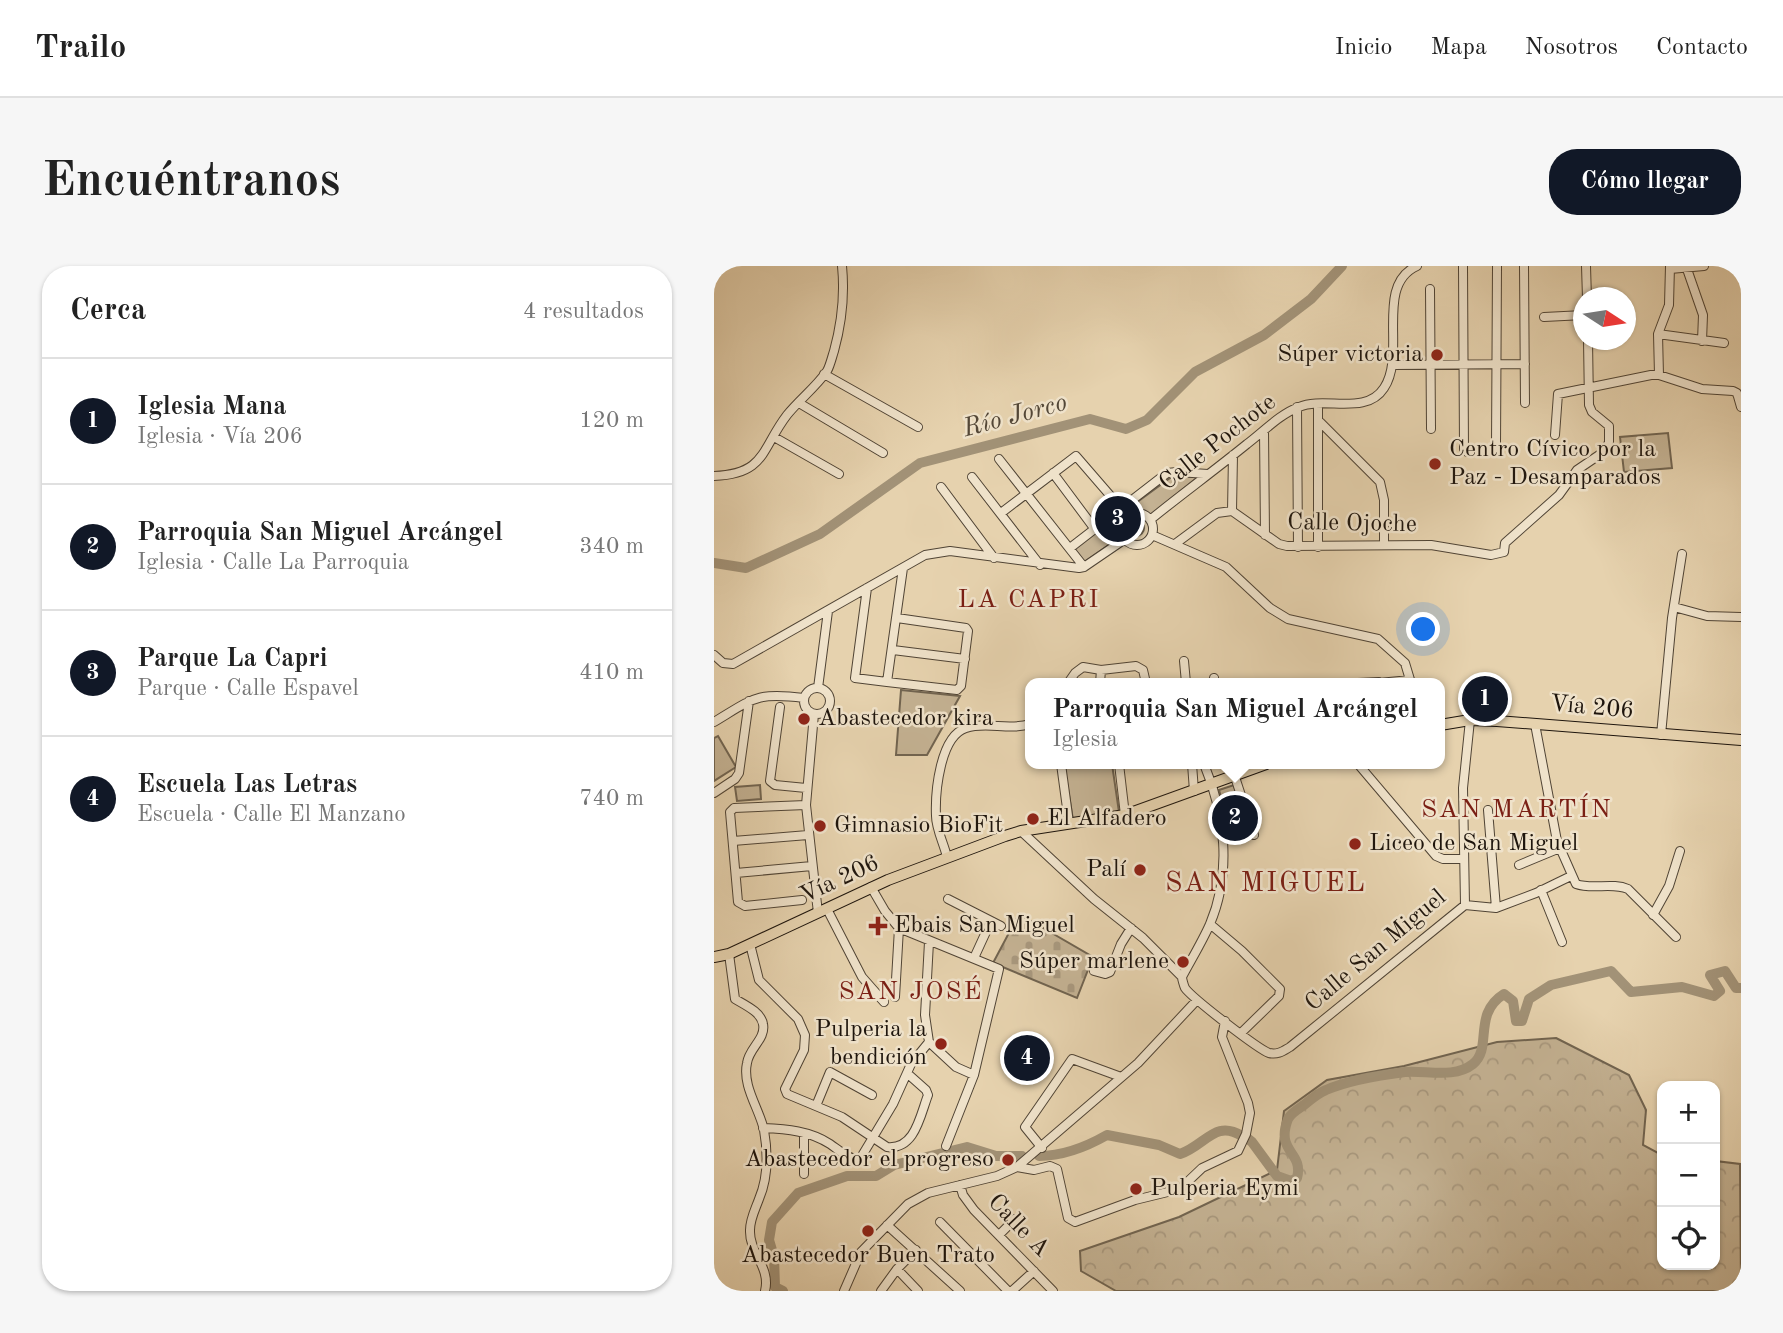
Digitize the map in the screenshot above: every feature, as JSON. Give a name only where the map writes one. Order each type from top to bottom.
[{"type":"main road","name":"Vía 206","points":[[1445,724],[1470,720],[1741,740]]},
{"type":"main road","name":"Vía 206","points":[[714,957],[729,954],[871,887],[1021,831],[1125,815],[1250,769]]},
{"type":"street","points":[[714,476],[726,476],[750,468],[759,461],[787,415],[828,370],[841,327],[844,293],[842,266]]},
{"type":"street","name":"Calle Pochote","points":[[1150,520],[1297,407],[1366,402],[1378,396],[1384,389],[1394,365],[1394,292],[1409,269],[1417,266]]},
{"type":"street","points":[[1463,266],[1464,449],[1467,452],[1494,451],[1496,446],[1497,266]]},
{"type":"street","points":[[1524,266],[1525,403]]},
{"type":"street","points":[[1586,266],[1587,287]]},
{"type":"street","points":[[1659,375],[1658,334],[1670,306],[1670,268],[1704,266]]},
{"type":"street","points":[[1687,269],[1703,315],[1702,341]]},
{"type":"street","points":[[1430,289],[1430,429]]},
{"type":"street","points":[[1544,317],[1573,316]]},
{"type":"street","points":[[1658,334],[1724,343]]},
{"type":"street","points":[[1588,350],[1590,387]]},
{"type":"street","points":[[1394,365],[1525,364]]},
{"type":"street","points":[[824,374],[918,427]]},
{"type":"street","points":[[1555,435],[1558,394],[1617,380],[1659,375],[1702,389],[1733,391],[1737,393],[1741,407]]},
{"type":"street","name":"Calle Ojoche","points":[[1232,511],[1279,544],[1297,547],[1431,545],[1491,555],[1504,552],[1505,543],[1559,495],[1577,470],[1605,451],[1609,426],[1592,412],[1589,404],[1590,387]]},
{"type":"street","points":[[799,402],[883,453]]},
{"type":"street","points":[[1318,404],[1318,547]]},
{"type":"street","points":[[1297,407],[1297,547]]},
{"type":"street","points":[[1320,422],[1380,482],[1384,500],[1384,545]]},
{"type":"street","points":[[1265,431],[1265,535]]},
{"type":"street","points":[[774,437],[839,474]]},
{"type":"street","points":[[1175,544],[1217,513],[1232,511],[1233,455]]},
{"type":"street","points":[[1001,513],[1073,456],[1079,457],[1121,508]]},
{"type":"street","points":[[999,459],[1084,567]]},
{"type":"street","points":[[1053,473],[1094,528]]},
{"type":"street","points":[[1070,548],[1167,473],[1208,474]]},
{"type":"street","points":[[972,477],[1040,565]]},
{"type":"street","points":[[941,486],[994,558]]},
{"type":"street","points":[[1142,514],[1150,520],[1152,535],[1150,540],[1140,545],[1130,544],[1125,539],[1122,526],[1128,517],[1142,514]]},
{"type":"street","points":[[1152,535],[1226,568],[1270,608],[1287,619],[1378,639],[1405,663],[1409,678]]},
{"type":"street","points":[[714,655],[723,663],[733,664],[936,552],[950,551],[1073,569],[1084,567],[1125,539]]},
{"type":"street","points":[[1661,735],[1682,554]]},
{"type":"street","points":[[887,682],[903,568]]},
{"type":"street","points":[[867,588],[855,678],[957,690],[961,686],[968,631],[963,626],[897,618]]},
{"type":"street","points":[[1674,607],[1707,616],[1741,617]]},
{"type":"street","points":[[818,688],[828,611]]},
{"type":"street","points":[[892,650],[965,659]]},
{"type":"street","points":[[1184,661],[1186,678]]},
{"type":"street","points":[[1072,678],[1083,667],[1101,670],[1136,666],[1143,670],[1145,678]]},
{"type":"street","points":[[1100,678],[1101,670]]},
{"type":"street","points":[[818,688],[829,695],[830,703],[822,713],[814,714],[807,710],[804,698],[811,689],[818,688]]},
{"type":"street","points":[[714,722],[749,701],[770,695],[804,698]]},
{"type":"street","points":[[714,793],[735,779],[739,773],[749,701]]},
{"type":"street","points":[[780,707],[771,780],[775,785],[806,788]]},
{"type":"street","points":[[814,714],[806,788],[812,866],[823,911],[862,977],[884,1002]]},
{"type":"street","name":"Calle San Miguel","points":[[1197,1000],[1267,1052],[1280,1053],[1465,905],[1463,788],[1470,720]]},
{"type":"street","points":[[947,857],[936,817],[939,776],[947,745],[959,731],[969,727],[1025,724]]},
{"type":"street","points":[[1535,724],[1560,848],[1576,884],[1622,886],[1628,889],[1676,937]]},
{"type":"street","points":[[1062,769],[1069,823]]},
{"type":"street","points":[[1120,769],[1125,815]]},
{"type":"street","points":[[1192,769],[1194,791]]},
{"type":"street","points":[[1182,977],[1210,924],[1220,895],[1222,825],[1205,769]]},
{"type":"street","points":[[1362,769],[1436,856],[1443,859],[1463,859]]},
{"type":"street","points":[[1234,774],[1254,835]]},
{"type":"street","points":[[802,900],[741,906],[738,902],[731,809],[806,804]]},
{"type":"street","points":[[1488,810],[1496,908]]},
{"type":"street","points":[[844,1291],[861,1252],[908,1204],[918,1197],[997,1176],[1017,1167],[1138,1063],[1197,1000],[1185,987],[1182,977],[1131,928],[1094,899],[1021,831]]},
{"type":"street","points":[[733,841],[808,835]]},
{"type":"street","points":[[1519,865],[1560,848]]},
{"type":"street","points":[[1653,915],[1669,886],[1679,851]]},
{"type":"street","points":[[736,873],[812,866]]},
{"type":"street","points":[[1465,905],[1496,908],[1571,876]]},
{"type":"street","points":[[871,887],[899,928],[999,969],[974,1075],[946,1146]]},
{"type":"street","points":[[1541,890],[1562,942]]},
{"type":"street","points":[[948,900],[1001,926]]},
{"type":"street","points":[[974,958],[990,921]]},
{"type":"street","points":[[1210,924],[1242,951],[1279,989],[1279,996],[1241,1033]]},
{"type":"street","points":[[895,997],[899,928]]},
{"type":"street","points":[[1094,971],[1105,974],[1110,972],[1121,944],[1131,928]]},
{"type":"street","points":[[929,942],[925,1015],[929,1042],[956,1067],[974,1075]]},
{"type":"street","points":[[750,944],[759,980],[798,1019],[805,1035],[804,1050],[785,1089],[788,1094],[842,1117],[887,1147],[894,1148],[905,1144],[912,1137],[928,1093],[908,1074]]},
{"type":"street","points":[[729,954],[736,999],[759,1015],[763,1025],[761,1036],[746,1064],[750,1090],[763,1128],[766,1173],[752,1218],[750,1238],[766,1270],[765,1291]]},
{"type":"street","points":[[1017,1167],[1034,1170],[1050,1166],[1057,1169],[1068,1217],[1075,1222],[1176,1189],[1202,1168],[1238,1151],[1246,1134],[1250,1113],[1222,1037],[1225,1021]]},
{"type":"street","points":[[763,1128],[804,1133],[822,1139],[856,1160],[860,1159],[893,1104],[911,1063],[929,1042]]},
{"type":"street","points":[[1042,1148],[1025,1127],[1073,1059],[1121,1077]]},
{"type":"street","points":[[816,1106],[830,1072],[872,1095]]},
{"type":"street","points":[[804,1133],[804,1174]]},
{"type":"street","name":"Calle A","points":[[960,1185],[963,1195],[974,1210],[1053,1291]]},
{"type":"street","points":[[999,1235],[1016,1219]]},
{"type":"street","points":[[940,1222],[1010,1291],[1034,1271]]},
{"type":"street","points":[[887,1225],[960,1291]]},
{"type":"street","points":[[881,1291],[897,1269],[916,1250]]},
{"type":"street","points":[[897,1269],[918,1291]]},
{"type":"green space","points":[[1668,433],[1672,468],[1624,472],[1620,437]]},
{"type":"green space","points":[[1199,476],[1150,516],[1144,512],[1130,512],[1121,522],[1120,537],[1083,563],[1073,549],[1170,478]]},
{"type":"green space","points":[[1136,520],[1142,522],[1142,534],[1136,536],[1130,534],[1128,528],[1130,522]]},
{"type":"green space","points":[[901,690],[960,696],[927,755],[896,755]]},
{"type":"green space","points":[[718,736],[736,767],[714,781],[714,738]]},
{"type":"green space","points":[[1065,769],[1113,769],[1119,812],[1073,820]]},
{"type":"green space","points":[[760,785],[761,799],[737,801],[735,787]]},
{"type":"green space","points":[[1234,785],[1238,801],[1223,805],[1219,790]]},
{"type":"green space","points":[[1019,914],[1093,957],[1077,998],[993,963]]},
{"type":"green space","points":[[1556,1038],[1629,1075],[1646,1110],[1643,1145],[1657,1152],[1657,1270],[1720,1270],[1720,1162],[1740,1164],[1741,1291],[1116,1291],[1081,1271],[1080,1251],[1179,1217],[1277,1170],[1284,1111],[1327,1080],[1404,1066],[1497,1042]]},
{"type":"waterway","name":"Río Jorco","points":[[714,563],[746,568],[820,534],[920,463],[1090,419],[1126,429],[1147,420],[1195,372],[1264,335],[1311,299],[1342,266]]},
{"type":"waterway","points":[[1247,1138],[1277,1176],[1291,1181],[1297,1178],[1297,1162],[1285,1139],[1288,1119],[1293,1113],[1323,1091],[1354,1081],[1405,1072],[1449,1073],[1465,1069],[1479,1057],[1488,1011],[1504,994],[1513,1001],[1516,1021],[1522,1021],[1529,999],[1551,985],[1611,971],[1631,992],[1682,987],[1714,996],[1720,991],[1710,975],[1725,971],[1736,988],[1741,988]]},
{"type":"waterway","points":[[1039,1156],[1074,1150],[1107,1135],[1159,1145],[1180,1154],[1217,1132],[1225,1130],[1242,1136]]},
{"type":"waterway","points":[[783,1291],[775,1287],[774,1257],[769,1240],[772,1222],[798,1193],[847,1176],[876,1176],[894,1165],[967,1147],[996,1156],[1022,1156]]},
{"type":"place","name":"Súper victoria","points":[[1437,355]]},
{"type":"place","name":"Centro Cívico por la Paz - Desamparados","points":[[1435,464]]},
{"type":"place","name":"Parque La Capri","points":[[1118,519]]},
{"type":"place","name":"Iglesia Mana","points":[[1485,699]]},
{"type":"place","name":"Abastecedor kira","points":[[804,719]]},
{"type":"place","name":"Parroquia San Miguel Arcángel","points":[[1235,818]]},
{"type":"place","name":"El Alfadero","points":[[1033,819]]},
{"type":"place","name":"Gimnasio BioFit","points":[[820,826]]},
{"type":"place","name":"Liceo de San Miguel","points":[[1355,844]]},
{"type":"place","name":"Palí","points":[[1140,870]]},
{"type":"place","name":"Ebais San Miguel","points":[[878,926]]},
{"type":"place","name":"Súper marlene","points":[[1183,962]]},
{"type":"place","name":"Pulperia la bendición","points":[[941,1044]]},
{"type":"place","name":"Escuela Las Letras","points":[[1027,1058]]},
{"type":"place","name":"Abastecedor el progreso","points":[[1008,1160]]},
{"type":"place","name":"Pulperia Eymi","points":[[1136,1189]]},
{"type":"place","name":"Abastecedor Buen Trato","points":[[868,1231]]},
{"type":"district","name":"LA CAPRI","points":[[1029,600]]},
{"type":"district","name":"SAN MARTÍN","points":[[1517,810]]},
{"type":"district","name":"SAN MIGUEL","points":[[1266,884]]},
{"type":"district","name":"SAN JOSÉ","points":[[911,992]]}]
